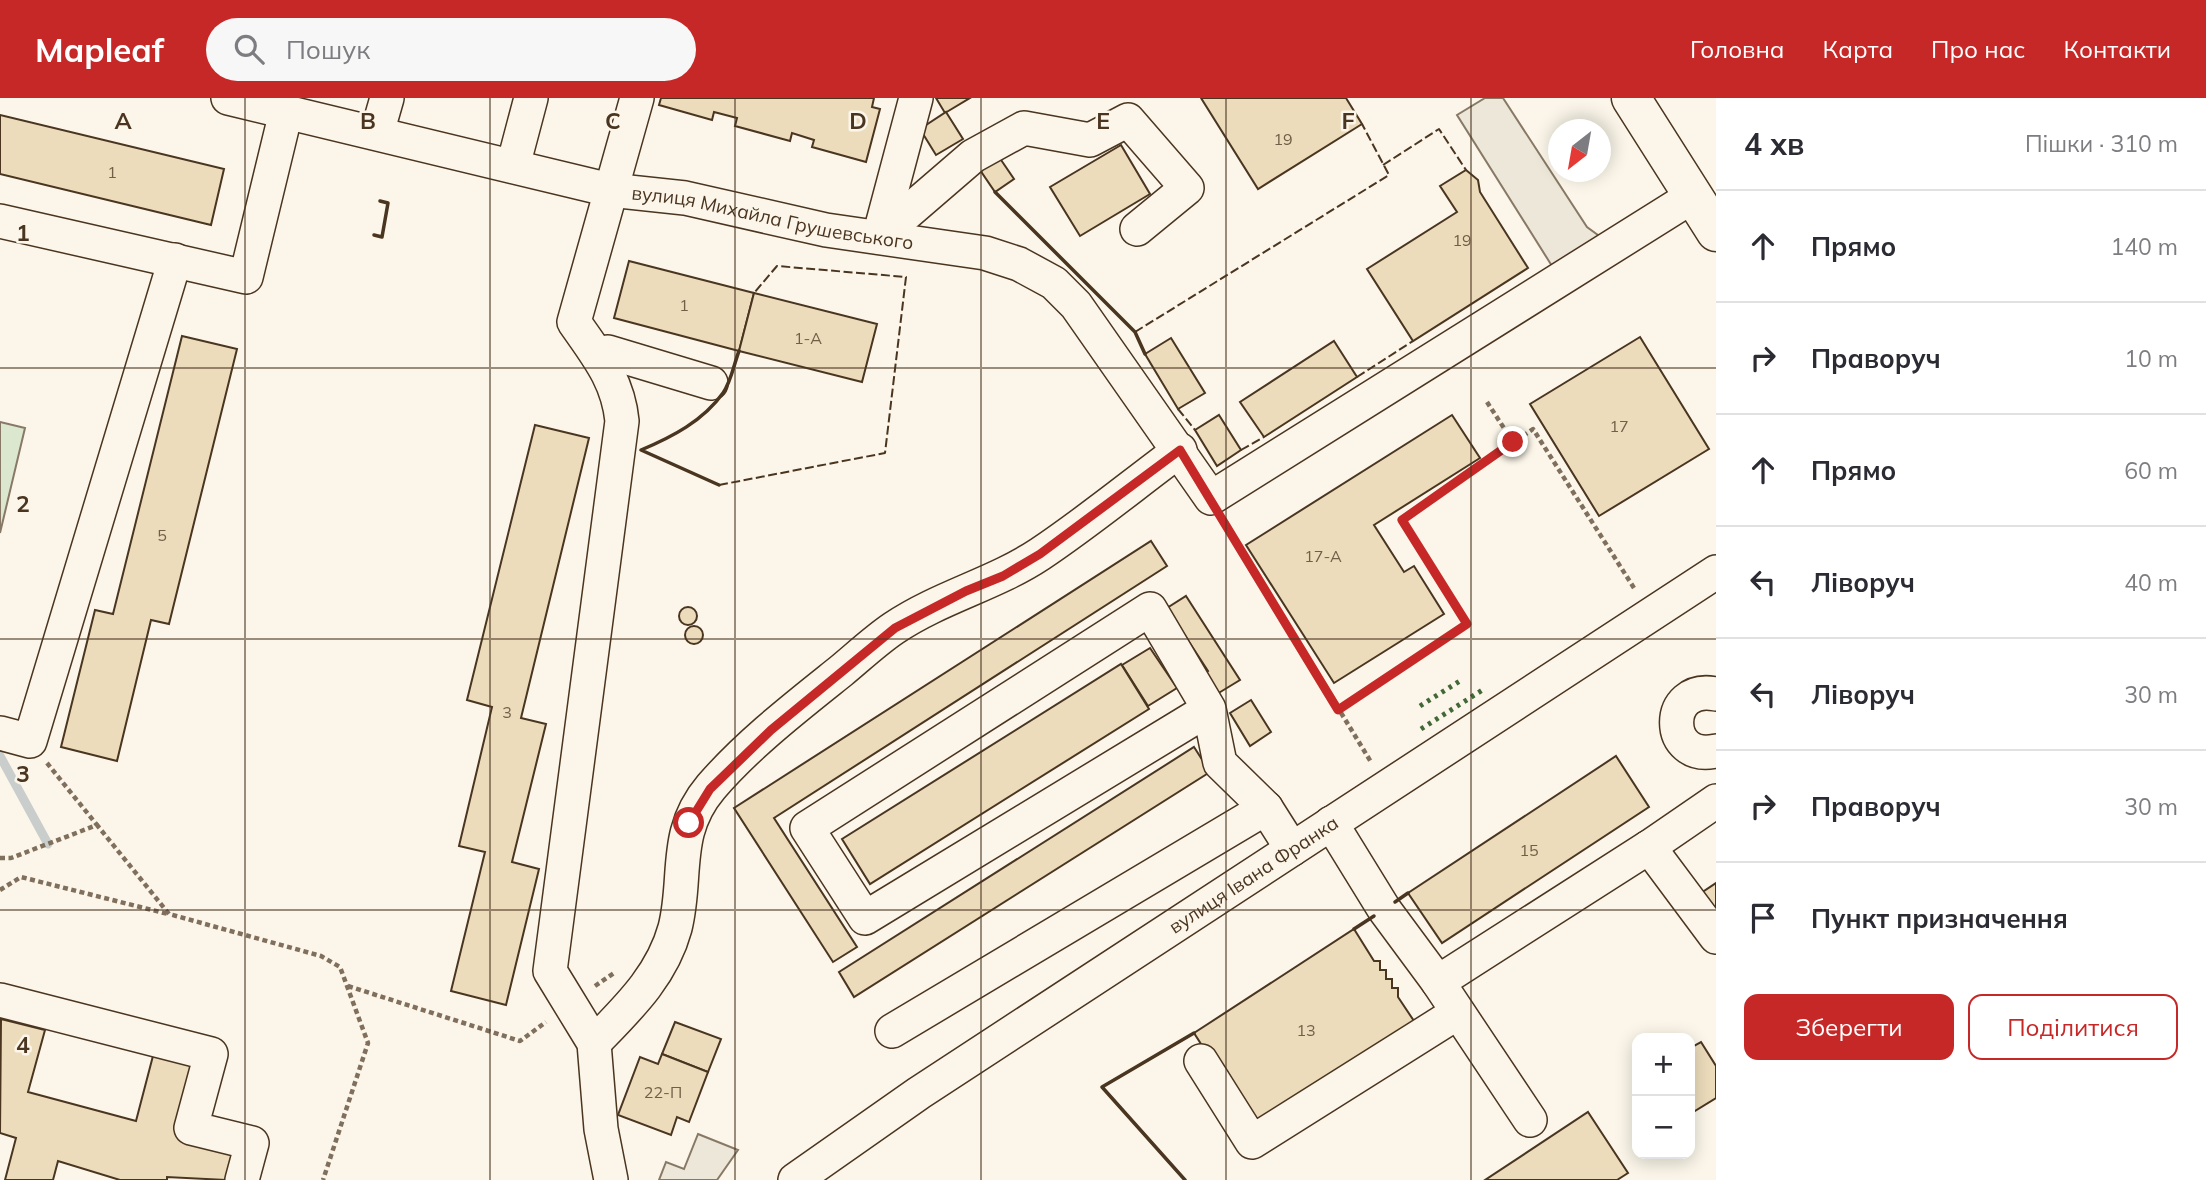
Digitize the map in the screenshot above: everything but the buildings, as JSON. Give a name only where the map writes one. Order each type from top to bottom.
[{"type":"main road","points":[[1631,98],[1716,232]]},
{"type":"street","name":"вулиця Михайла Грушевського","points":[[228,98],[610,190],[685,198],[826,230],[985,253],[1019,264],[1054,283],[1076,305],[1180,450],[1211,498]]},
{"type":"street","points":[[377,134],[387,98]]},
{"type":"street","points":[[513,166],[531,98]]},
{"type":"street","points":[[611,1180],[601,1129],[594,1043],[559,989],[551,971],[622,421],[619,399],[611,375],[574,322],[637,98]]},
{"type":"street","points":[[879,237],[916,98]]},
{"type":"street","points":[[0,220],[246,276],[286,112]]},
{"type":"street","points":[[879,237],[973,156],[1024,128],[1090,140],[1128,120],[1187,188],[1137,229]]},
{"type":"street","points":[[1211,498],[1693,196]]},
{"type":"street","points":[[15,737],[176,261]]},
{"type":"street","points":[[598,356],[608,352],[711,383]]},
{"type":"street","points":[[594,1043],[644,992],[662,963],[678,910],[682,857],[689,823],[710,789],[771,730],[895,628],[966,591],[1003,576],[1040,554],[1180,450]]},
{"type":"street","name":"вулиця Івана Франка","points":[[794,1180],[931,1085],[1716,572]]},
{"type":"street","points":[[1209,709],[865,918],[807,828],[1150,609],[1209,709],[1220,763],[1266,808],[1292,849]]},
{"type":"street","points":[[1716,694],[1702,693],[1689,698],[1680,707],[1676,723],[1679,737],[1689,747],[1702,752],[1716,751]]},
{"type":"street","points":[[1438,982],[1649,848],[1716,801]]},
{"type":"street","points":[[892,1031],[1266,808]]},
{"type":"street","points":[[1331,823],[1384,909],[1438,982],[1530,1120]]},
{"type":"street","points":[[1649,848],[1716,937]]},
{"type":"street","points":[[0,1000],[211,1054],[191,1128],[252,1143],[242,1180]]},
{"type":"street","points":[[1201,1061],[1252,1142],[1457,1013]]},
{"type":"path","points":[[1487,402],[1513,442]]},
{"type":"path","points":[[1338,710],[1467,624],[1402,520],[1533,429],[1652,615]]},
{"type":"path","points":[[1211,498],[1386,786]]},
{"type":"path","points":[[15,737],[97,825],[169,914]]},
{"type":"path","points":[[0,858],[11,858],[97,825]]},
{"type":"path","points":[[0,890],[21,877],[321,956],[340,967],[368,1043],[323,1180]]},
{"type":"path","points":[[348,986],[520,1041]]},
{"type":"green space","points":[[0,422],[25,428],[0,533]]},
{"type":"shaded area","points":[[1485,98],[1503,98],[1548,167],[1548,182],[1558,182],[1587,227],[1598,235],[1610,237],[1552,266],[1457,115]]},
{"type":"shaded area","points":[[698,1134],[738,1150],[717,1180],[659,1180],[666,1162],[684,1169]]},
{"type":"waterway","points":[[0,756],[48,844]]},
{"type":"hedge","points":[[1420,706],[1463,679]]},
{"type":"hedge","points":[[1421,729],[1484,689]]},
{"type":"fence","points":[[1135,332],[1389,175],[1362,124]]},
{"type":"fence","points":[[1383,165],[1439,129],[1466,170]]},
{"type":"fence","points":[[719,485],[885,453],[906,277],[777,266],[754,293]]},
{"type":"fence","points":[[1357,377],[1413,341]]},
{"type":"fence","points":[[1178,409],[1195,430]]},
{"type":"fence","points":[[1241,450],[1264,437]]},
{"type":"wall","points":[[995,192],[1135,332],[1145,354]]},
{"type":"wall","points":[[374,235],[382,237],[388,203],[380,201]]},
{"type":"wall","points":[[719,485],[641,450],[686,427],[715,403],[728,384],[739,351]]},
{"type":"wall","points":[[1395,902],[1408,893]]},
{"type":"wall","points":[[1354,929],[1374,916]]},
{"type":"wall","points":[[1185,1180],[1102,1087],[1194,1033]]},
{"type":"route","points":[[689,823],[710,789],[771,730],[895,628],[966,591],[1003,576],[1040,554],[1180,450],[1338,710],[1467,624],[1402,520],[1513,442]]}]
